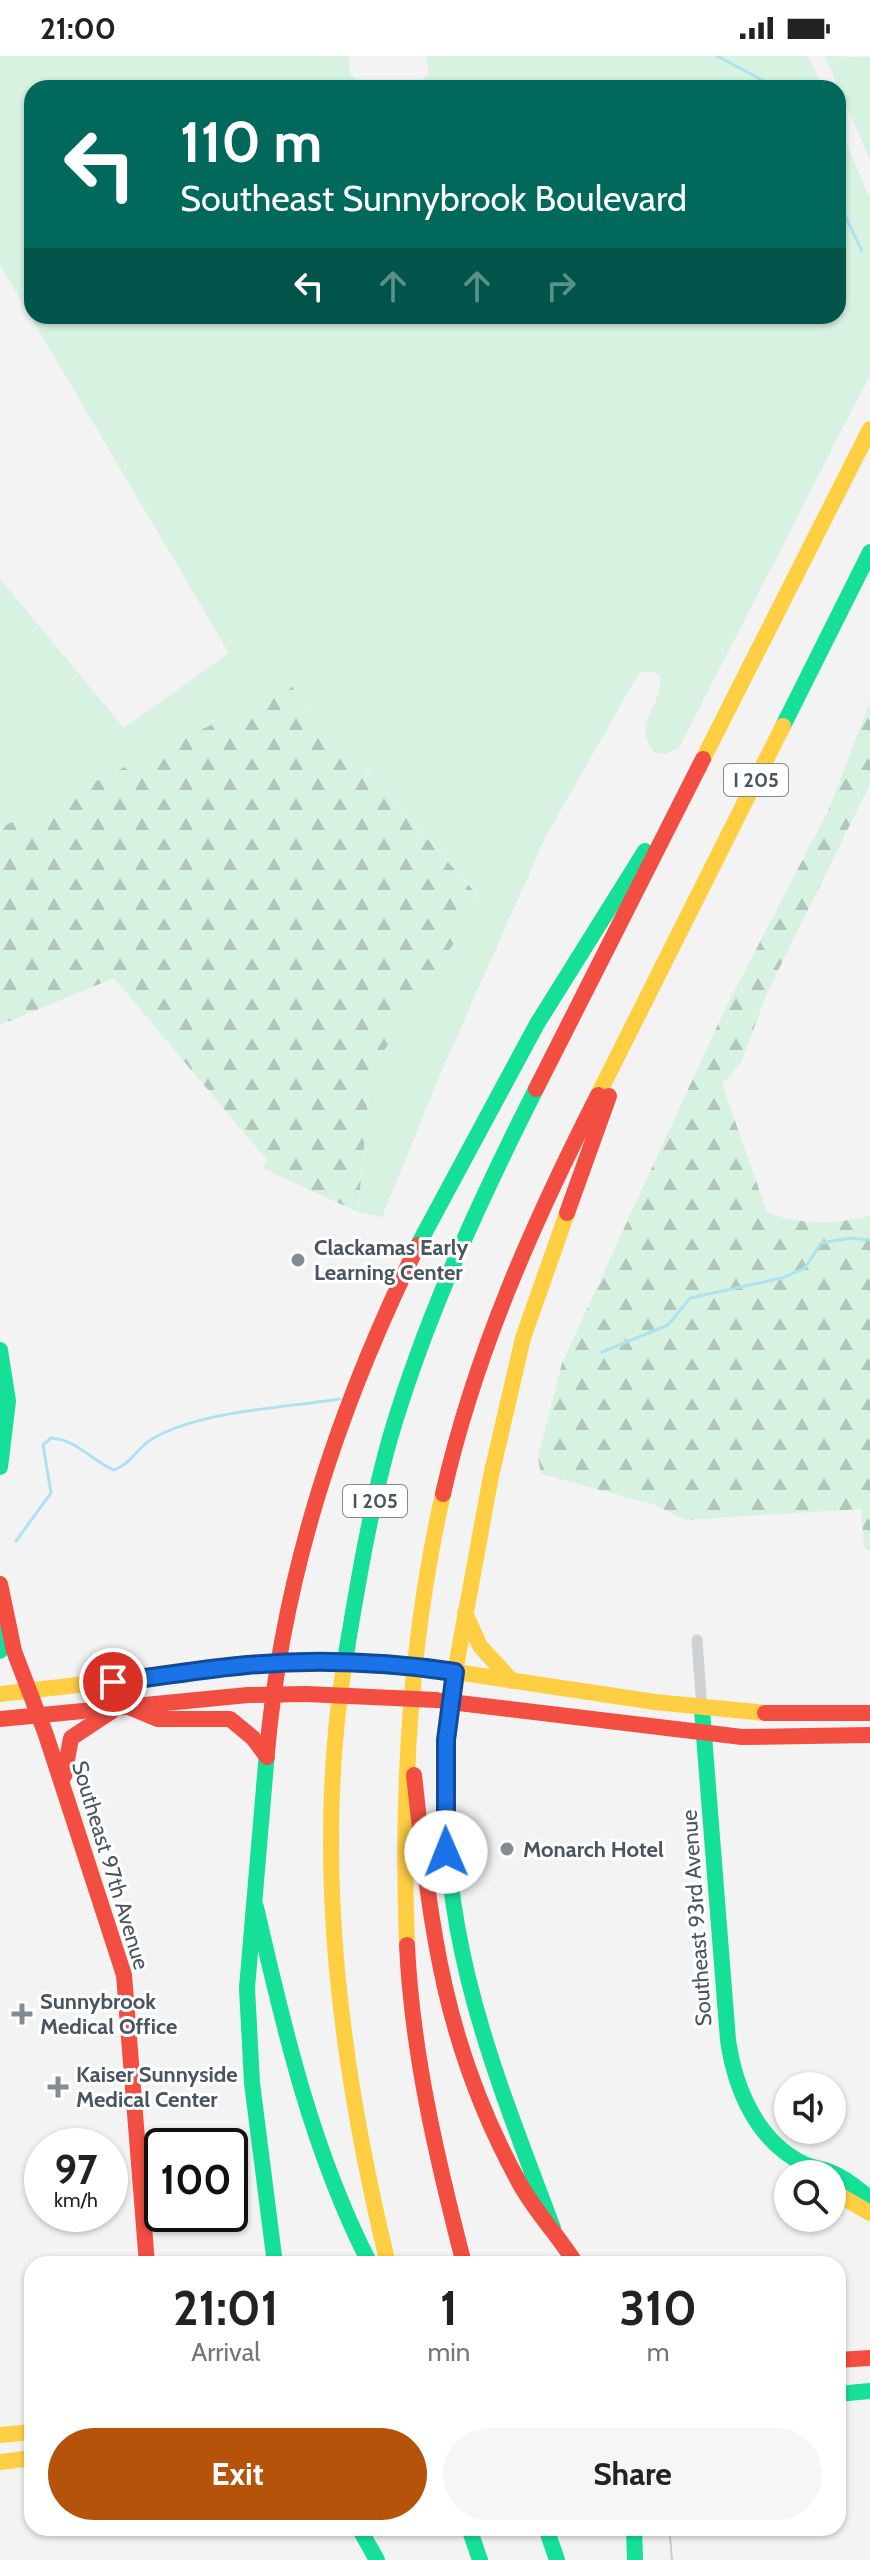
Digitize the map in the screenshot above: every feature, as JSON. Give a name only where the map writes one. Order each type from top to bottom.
[{"type":"main road","name":"I 205","points":[[386,2256],[351,2098],[335,1951],[332,1873],[339,1719],[372,1513],[413,1366],[457,1256],[684,795],[870,429]]},
{"type":"main road","name":"I 205","points":[[462,2256],[430,2129],[409,1979],[402,1850],[407,1711],[420,1606],[437,1517],[456,1439],[518,1263],[641,1008],[870,552]]},
{"type":"main road","points":[[274,2256],[251,2026],[249,1933],[255,1903],[277,1664],[312,1516],[351,1397],[388,1306],[471,1141],[591,927],[684,795]]},
{"type":"main road","points":[[571,2256],[553,2228],[483,2041],[460,1954],[446,1852],[444,1701],[447,1671],[465,1613],[502,1423],[523,1338],[641,1008]]},
{"type":"main road","points":[[0,1350],[8,1414],[0,1467]]},
{"type":"main road","points":[[0,1651],[1,1591]]},
{"type":"main road","name":"Southeast 97th Avenue","points":[[1,1591],[29,1691],[64,1788],[124,1975],[146,2256]]},
{"type":"main road","points":[[465,1613],[480,1646],[512,1681]]},
{"type":"main road","points":[[0,1694],[307,1663],[447,1671],[702,1710],[779,1717],[870,1713]]},
{"type":"main road","points":[[0,1719],[306,1694],[444,1701],[704,1733],[784,1739],[870,1735]]},
{"type":"main road","points":[[123,1707],[156,1719],[202,1714],[230,1717],[249,1730],[267,1757]]},
{"type":"main road","points":[[64,1788],[71,1738],[123,1707]]},
{"type":"main road","name":"Southeast 93rd Avenue","points":[[702,1710],[732,2067],[756,2120],[781,2148],[797,2160]]},
{"type":"main road","points":[[407,1711],[434,1957],[448,2017],[494,2133],[537,2213],[553,2228]]},
{"type":"main road","points":[[849,1736],[858,1728],[870,1726]]},
{"type":"main road","points":[[255,1903],[293,2068],[348,2221],[366,2256]]},
{"type":"main road","name":"Southeast 93rd Avenue","points":[[846,2182],[870,2199]]},
{"type":"main road","points":[[846,2201],[870,2213]]},
{"type":"main road","points":[[846,2360],[870,2358]]},
{"type":"main road","points":[[846,2393],[870,2391]]},
{"type":"main road","points":[[0,2435],[24,2433]]},
{"type":"main road","points":[[0,2462],[24,2459]]},
{"type":"main road","points":[[364,2536],[377,2560]]},
{"type":"main road","points":[[472,2536],[480,2560]]},
{"type":"main road","points":[[549,2536],[557,2560]]},
{"type":"main road","points":[[635,2560],[636,2536]]},
{"type":"street","name":"Southeast 93rd Avenue","points":[[697,1640],[702,1710]]},
{"type":"green space","points":[[0,56],[348,56],[351,75],[357,80],[24,80],[24,306],[0,265]]},
{"type":"green space","points":[[426,56],[808,56],[819,80],[422,80],[429,73]]},
{"type":"green space","points":[[825,56],[870,57],[870,160],[846,105],[846,80],[835,80]]},
{"type":"green space","points":[[846,142],[870,198],[870,375],[679,748],[665,754],[655,753],[646,734],[646,724],[658,696],[660,675],[650,671],[639,673],[545,838],[440,1075],[382,1217],[358,1212],[371,1071],[482,899],[291,686],[0,828],[0,579],[124,728],[229,653],[35,324],[846,324]]},
{"type":"green space","points":[[291,686],[482,900],[371,1071],[358,1212],[262,1168],[267,1160],[114,978],[0,1025],[0,828]]},
{"type":"green space","points":[[870,702],[870,784],[767,993],[741,1063],[722,1084],[767,1212],[793,1220],[818,1222],[870,1216],[870,1551],[864,1547],[861,1509],[685,1520],[655,1505],[541,1474],[538,1458],[562,1363],[726,1007],[829,809]]},
{"type":"waterway","points":[[717,56],[762,80]]},
{"type":"waterway","points":[[846,218],[862,251]]},
{"type":"waterway","points":[[602,1352],[668,1325],[690,1298],[782,1278],[805,1268],[821,1243],[851,1238],[870,1240]]},
{"type":"waterway","points":[[16,1541],[51,1493],[43,1445],[51,1438],[69,1442],[114,1470],[152,1439],[172,1429],[219,1416],[340,1399]]},
{"type":"tram line","points":[[670,2536],[672,2560]]},
{"type":"traffic: fast","points":[[783,726],[870,552]]},
{"type":"traffic: fast","points":[[418,1245],[537,1024],[645,851]]},
{"type":"traffic: fast","points":[[344,1666],[376,1494],[404,1393],[455,1260],[536,1089]]},
{"type":"traffic: fast","points":[[0,1350],[8,1401],[0,1467]]},
{"type":"traffic: fast","points":[[0,1651],[1,1620]]},
{"type":"traffic: fast","points":[[343,1663],[439,1670]]},
{"type":"traffic: fast","points":[[702,1710],[728,2040],[736,2077],[751,2112],[773,2142],[804,2164],[845,2180],[870,2199]]},
{"type":"traffic: fast","points":[[267,1752],[247,1988],[252,2083],[274,2256]]},
{"type":"traffic: fast","points":[[446,1805],[448,1861],[466,1969],[496,2073],[553,2228]]},
{"type":"traffic: fast","points":[[256,1907],[289,2044],[316,2134],[366,2256]]},
{"type":"traffic: fast","points":[[846,2393],[870,2391]]},
{"type":"traffic: fast","points":[[364,2536],[377,2560]]},
{"type":"traffic: fast","points":[[472,2536],[480,2560]]},
{"type":"traffic: fast","points":[[549,2536],[557,2560]]},
{"type":"traffic: fast","points":[[634,2536],[635,2560]]},
{"type":"traffic: slow","points":[[703,759],[870,429]]},
{"type":"traffic: slow","points":[[598,1095],[783,726]]},
{"type":"traffic: slow","points":[[446,1805],[446,1740],[455,1672],[491,1476],[523,1338],[567,1213]]},
{"type":"traffic: slow","points":[[407,1945],[405,1831],[410,1718],[422,1606],[443,1494]]},
{"type":"traffic: slow","points":[[465,1613],[480,1646],[512,1681]]},
{"type":"traffic: slow","points":[[0,1694],[247,1665],[343,1663]]},
{"type":"traffic: slow","points":[[344,1666],[335,1741],[331,1816],[337,1967],[357,2117],[386,2256]]},
{"type":"traffic: slow","points":[[443,1670],[655,1702],[765,1713]]},
{"type":"traffic: slow","points":[[846,2199],[870,2213]]},
{"type":"traffic: slow","points":[[0,2435],[24,2433]]},
{"type":"traffic: slow","points":[[0,2462],[24,2459]]},
{"type":"traffic: jam","points":[[536,1089],[703,759]]},
{"type":"traffic: jam","points":[[443,1494],[472,1390],[508,1290],[598,1095]]},
{"type":"traffic: jam","points":[[567,1213],[609,1096]]},
{"type":"traffic: jam","points":[[267,1752],[286,1620],[319,1492],[363,1367],[418,1245]]},
{"type":"traffic: jam","points":[[0,1584],[14,1651],[46,1735],[124,1975],[146,2256]]},
{"type":"traffic: jam","points":[[0,1719],[248,1695],[306,1694]]},
{"type":"traffic: jam","points":[[306,1694],[437,1700]]},
{"type":"traffic: jam","points":[[442,1701],[742,1737],[870,1735]]},
{"type":"traffic: jam","points":[[129,1707],[158,1719],[230,1719],[253,1738],[267,1757]]},
{"type":"traffic: jam","points":[[64,1776],[71,1738],[112,1711]]},
{"type":"traffic: jam","points":[[765,1713],[870,1713]]},
{"type":"traffic: jam","points":[[414,1775],[435,1935],[457,2034],[473,2083],[520,2184],[570,2256]]},
{"type":"traffic: jam","points":[[407,1945],[420,2066],[435,2145],[462,2256]]},
{"type":"traffic: jam","points":[[846,2360],[870,2358]]},
{"type":"place","name":"Clackamas Early Learning Center","points":[[298,1260]]},
{"type":"place","name":"Monarch Hotel","points":[[507,1849]]},
{"type":"place","name":"Sunnybrook Medical Office","points":[[22,2014]]},
{"type":"place","name":"Kaiser Sunnyside Medical Center","points":[[58,2087]]},
{"type":"route","points":[[113,1682],[247,1665],[307,1663],[413,1666],[455,1672],[446,1740],[446,1852]]}]
